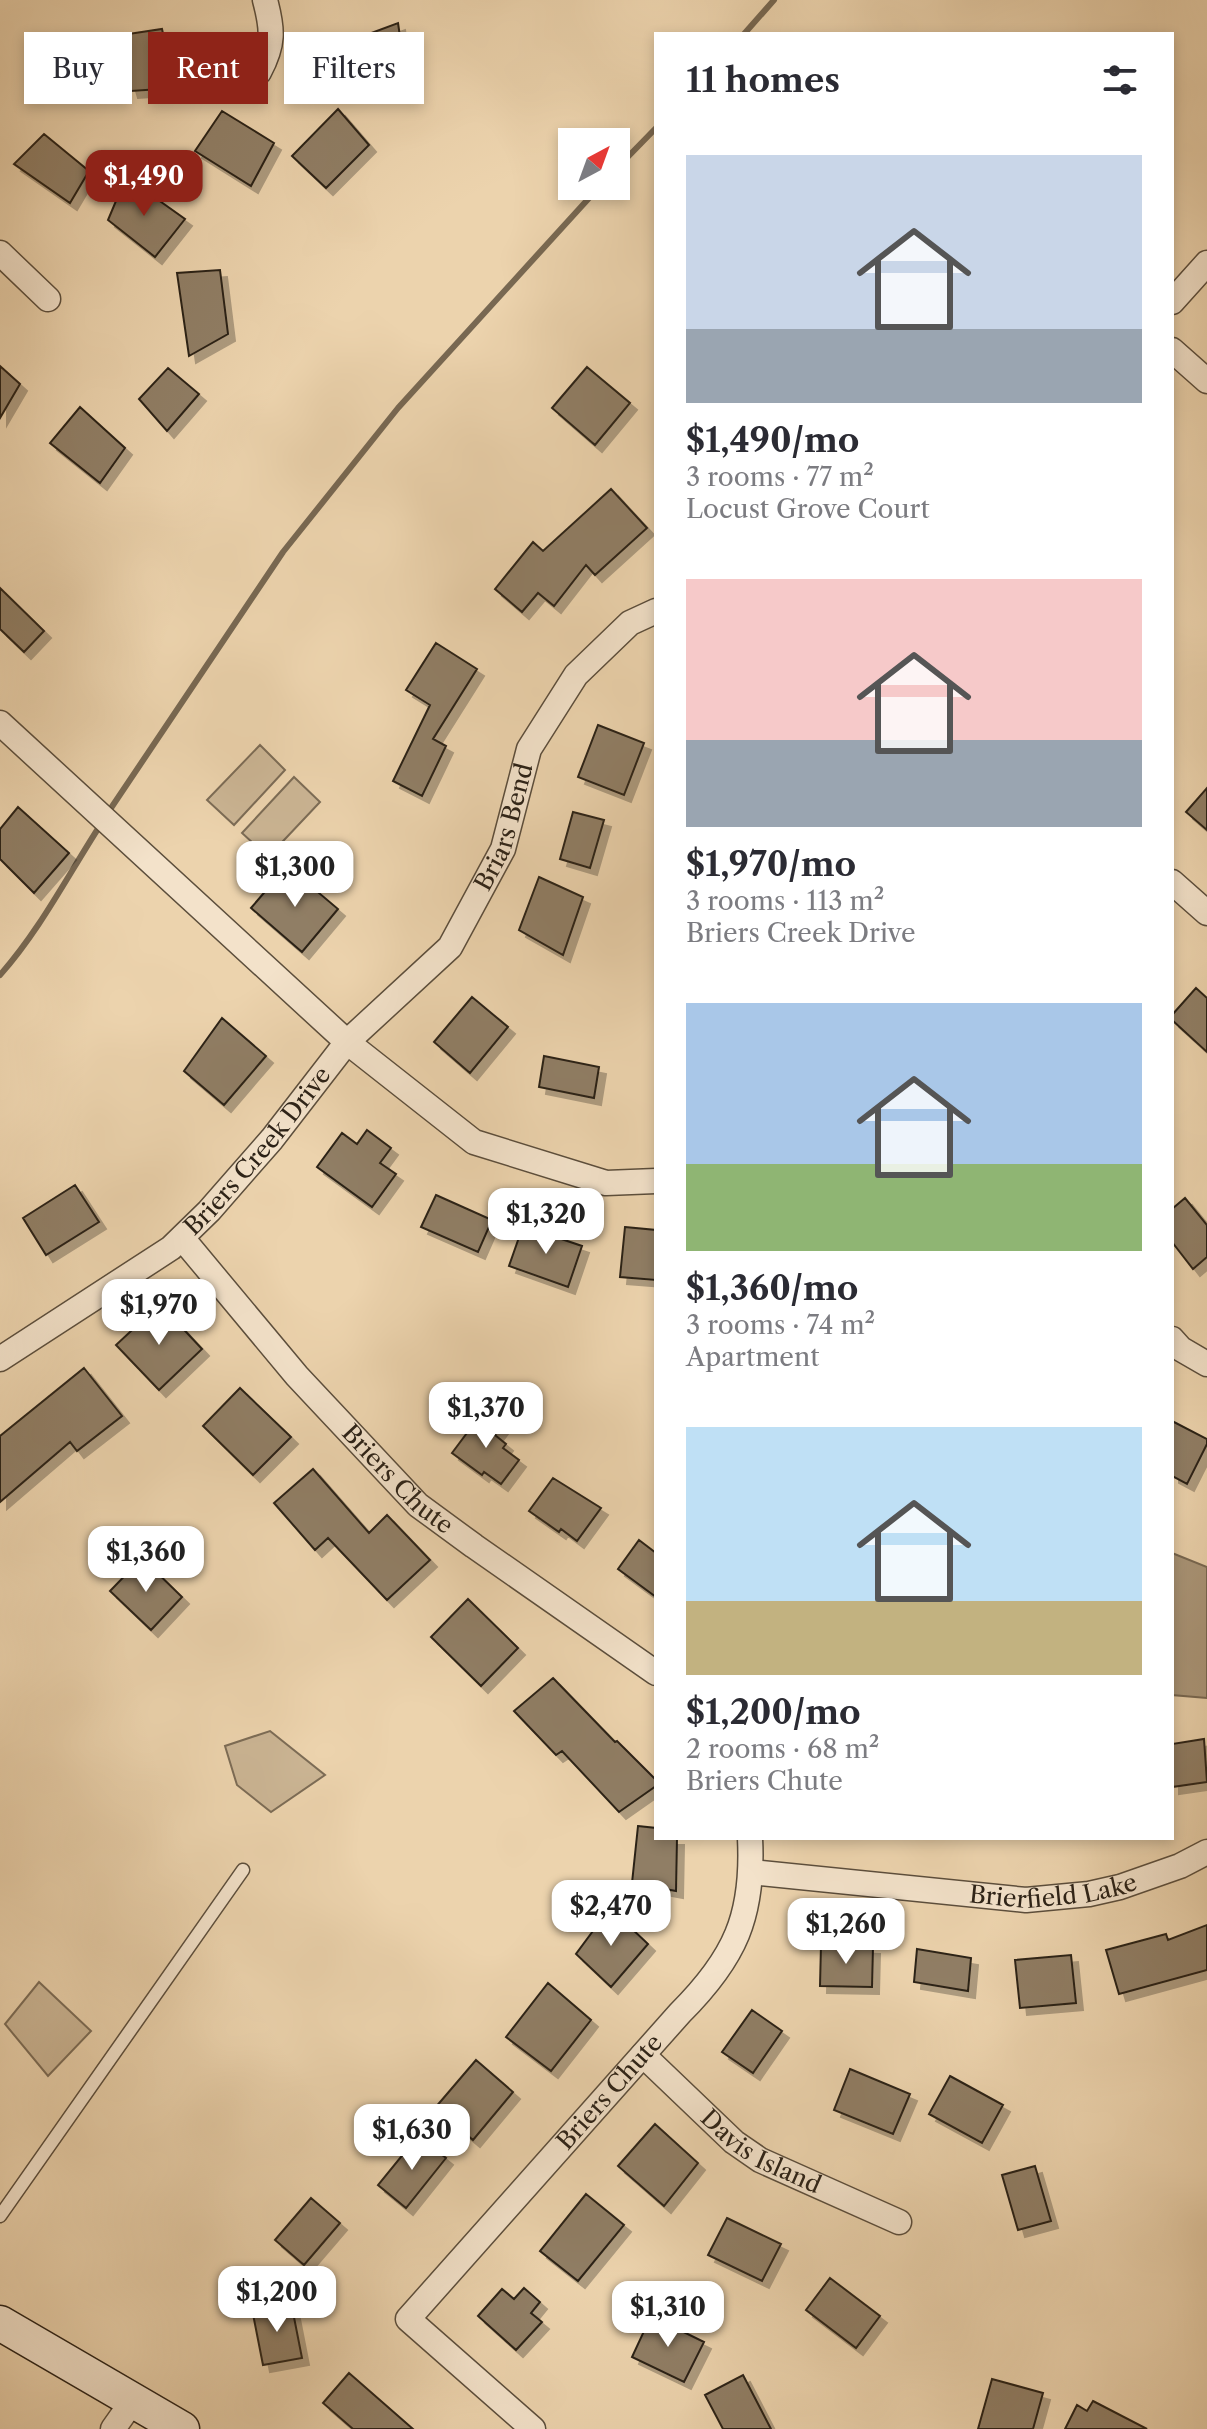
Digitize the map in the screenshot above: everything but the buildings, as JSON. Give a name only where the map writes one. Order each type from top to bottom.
[{"type":"street","points":[[265,0],[272,26],[268,55]]},
{"type":"street","points":[[0,253],[48,299]]},
{"type":"street","points":[[1174,300],[1207,263]]},
{"type":"street","points":[[1174,352],[1207,381]]},
{"type":"street","name":"Briars Bend","points":[[347,1042],[450,947],[503,849],[529,749],[576,675],[630,623],[654,612]]},
{"type":"street","points":[[0,723],[347,1042],[474,1142],[606,1183],[654,1181]]},
{"type":"street","points":[[1174,884],[1207,913]]},
{"type":"street","name":"Briers Creek Drive","points":[[0,1359],[159,1257],[182,1238],[272,1139],[347,1042]]},
{"type":"street","name":"Briers Chute","points":[[182,1238],[297,1376],[418,1505],[654,1672]]},
{"type":"street","points":[[1174,1341],[1181,1349],[1207,1364]]},
{"type":"street","name":"Briers Chute","points":[[533,2429],[408,2319],[706,1987],[724,1962],[739,1933],[748,1903],[750,1840]]},
{"type":"street","name":"Brierfield Lake","points":[[751,1872],[1026,1900],[1089,1894],[1120,1887],[1180,1866],[1207,1852]]},
{"type":"street","name":"Davis Island","points":[[643,2055],[734,2142],[760,2160],[899,2222]]},
{"type":"street","points":[[0,2323],[122,2415],[182,2429]]},
{"type":"lane","points":[[0,2216],[243,1870]]},
{"type":"shaded area","points":[[260,745],[285,770],[234,825],[207,800]]},
{"type":"shaded area","points":[[294,777],[320,802],[268,857],[242,833]]},
{"type":"shaded area","points":[[1174,1554],[1207,1567],[1207,1698],[1174,1695]]},
{"type":"shaded area","points":[[270,1731],[325,1775],[271,1812],[237,1785],[225,1746]]},
{"type":"shaded area","points":[[39,1982],[91,2031],[48,2076],[5,2024]]},
{"type":"waterway","points":[[746,32],[774,0]]},
{"type":"waterway","points":[[630,155],[654,130]]},
{"type":"waterway","points":[[107,814],[283,552],[398,408],[587,200]]},
{"type":"waterway","points":[[0,975],[41,921],[101,824]]}]
